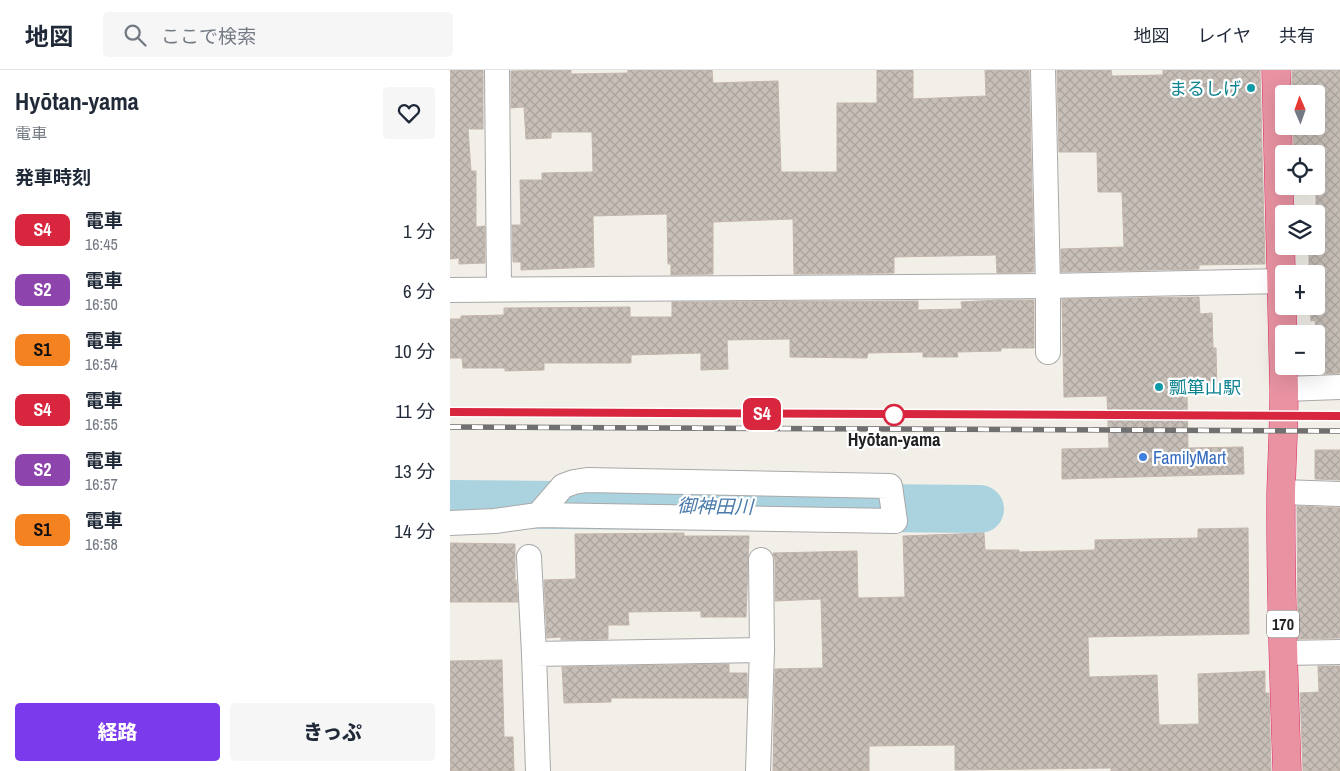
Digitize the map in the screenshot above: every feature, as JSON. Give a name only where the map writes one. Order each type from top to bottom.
[{"type":"highway","name":"170","points":[[1276,70],[1282,265]]},
{"type":"highway","name":"170","points":[[1283,315],[1284,431],[1281,492],[1287,771]]},
{"type":"street","points":[[497,70],[499,289]]},
{"type":"street","points":[[1043,70],[1048,352]]},
{"type":"street","points":[[450,290],[1048,286],[1275,281]]},
{"type":"street","points":[[1284,389],[1340,387]]},
{"type":"street","points":[[450,523],[495,521],[541,512],[895,521],[890,486],[587,480],[563,486],[541,512]]},
{"type":"street","points":[[1281,492],[1340,494]]},
{"type":"street","points":[[529,557],[538,771]]},
{"type":"street","points":[[758,771],[762,650],[761,560]]},
{"type":"street","points":[[534,654],[762,650]]},
{"type":"street","points":[[1283,653],[1340,652]]},
{"type":"building","points":[[450,70],[483,70],[483,129],[468,129],[471,171],[476,171],[476,227],[485,226],[485,263],[459,264],[459,258],[450,259]]},
{"type":"building","points":[[571,70],[571,74],[628,73],[628,70],[712,70],[713,83],[778,81],[781,172],[837,172],[837,103],[877,103],[877,70],[913,70],[913,99],[986,96],[985,70],[1029,70],[1034,272],[997,273],[996,255],[894,257],[894,273],[794,274],[793,219],[713,222],[713,274],[671,275],[671,264],[668,264],[667,214],[593,216],[594,267],[521,270],[521,262],[513,262],[512,225],[521,225],[520,180],[542,180],[542,173],[593,172],[592,132],[551,132],[551,138],[526,139],[524,107],[511,108],[511,71]]},
{"type":"building","points":[[1057,70],[1111,70],[1112,76],[1163,75],[1163,70],[1260,70],[1265,264],[1199,265],[1199,269],[1061,272],[1061,249],[1124,247],[1122,192],[1098,192],[1097,152],[1059,152]]},
{"type":"building","points":[[1292,70],[1340,70],[1340,373],[1325,374],[1325,325],[1315,325],[1315,320],[1311,321],[1311,315],[1325,315],[1325,265],[1309,265],[1309,255],[1325,255],[1325,205],[1316,205],[1316,195],[1325,195],[1325,145],[1294,145],[1293,135],[1325,135],[1325,85],[1292,85]]},
{"type":"building","name":"瓢箪山駅","points":[[1199,297],[1200,314],[1212,313],[1213,348],[1216,348],[1217,393],[1187,394],[1188,448],[1243,447],[1244,474],[1062,479],[1062,449],[1109,448],[1107,396],[1064,397],[1062,299]]},
{"type":"building","points":[[1034,300],[1034,348],[1001,348],[1001,351],[957,352],[958,357],[923,357],[923,352],[868,353],[867,358],[790,357],[790,339],[727,340],[728,369],[701,370],[701,353],[631,355],[631,363],[544,363],[544,370],[505,371],[505,368],[463,368],[462,358],[450,358],[450,319],[461,319],[461,316],[504,315],[504,308],[630,307],[630,317],[672,317],[672,302],[918,301],[918,310],[962,309],[961,302]]},
{"type":"building","points":[[1315,450],[1340,450],[1340,480],[1315,479]]},
{"type":"building","points":[[1297,506],[1340,508],[1340,638],[1298,639]]},
{"type":"building","points":[[1248,528],[1249,634],[1088,637],[1089,677],[1157,675],[1159,725],[1199,724],[1198,674],[1265,671],[1265,693],[1269,693],[1271,771],[1111,771],[1111,768],[955,770],[955,745],[869,746],[869,771],[773,771],[775,669],[823,668],[821,599],[775,601],[775,560],[773,553],[857,551],[858,598],[905,597],[903,536],[984,533],[985,550],[1019,550],[1019,552],[1095,550],[1095,540],[1198,538],[1198,529]]},
{"type":"building","points":[[684,533],[684,536],[749,536],[746,617],[701,617],[701,611],[628,612],[629,625],[608,625],[608,639],[561,640],[561,637],[547,638],[544,580],[576,579],[575,534]]},
{"type":"building","points":[[450,543],[515,544],[515,580],[518,602],[450,602]]},
{"type":"building","points":[[502,660],[504,737],[513,737],[514,771],[450,771],[450,661]]},
{"type":"building","points":[[729,664],[729,673],[747,673],[747,698],[611,698],[611,702],[564,703],[562,667]]},
{"type":"building","points":[[1318,666],[1340,666],[1340,771],[1303,771],[1300,693],[1319,692]]},
{"type":"waterway","name":"御神田川","points":[[450,504],[980,509]]},
{"type":"railway","points":[[450,412],[1340,416]]},
{"type":"railway","points":[[450,427],[1340,431]]},
{"type":"train","name":"S4","points":[[450,412],[1340,416]]},
{"type":"place","name":"まるしげ","points":[[1251,88]]},
{"type":"place","name":"瓢箪山駅","points":[[1159,387]]},
{"type":"place","name":"Hyōtan-yama","points":[[894,415]]},
{"type":"place","name":"FamilyMart","points":[[1143,457]]}]
